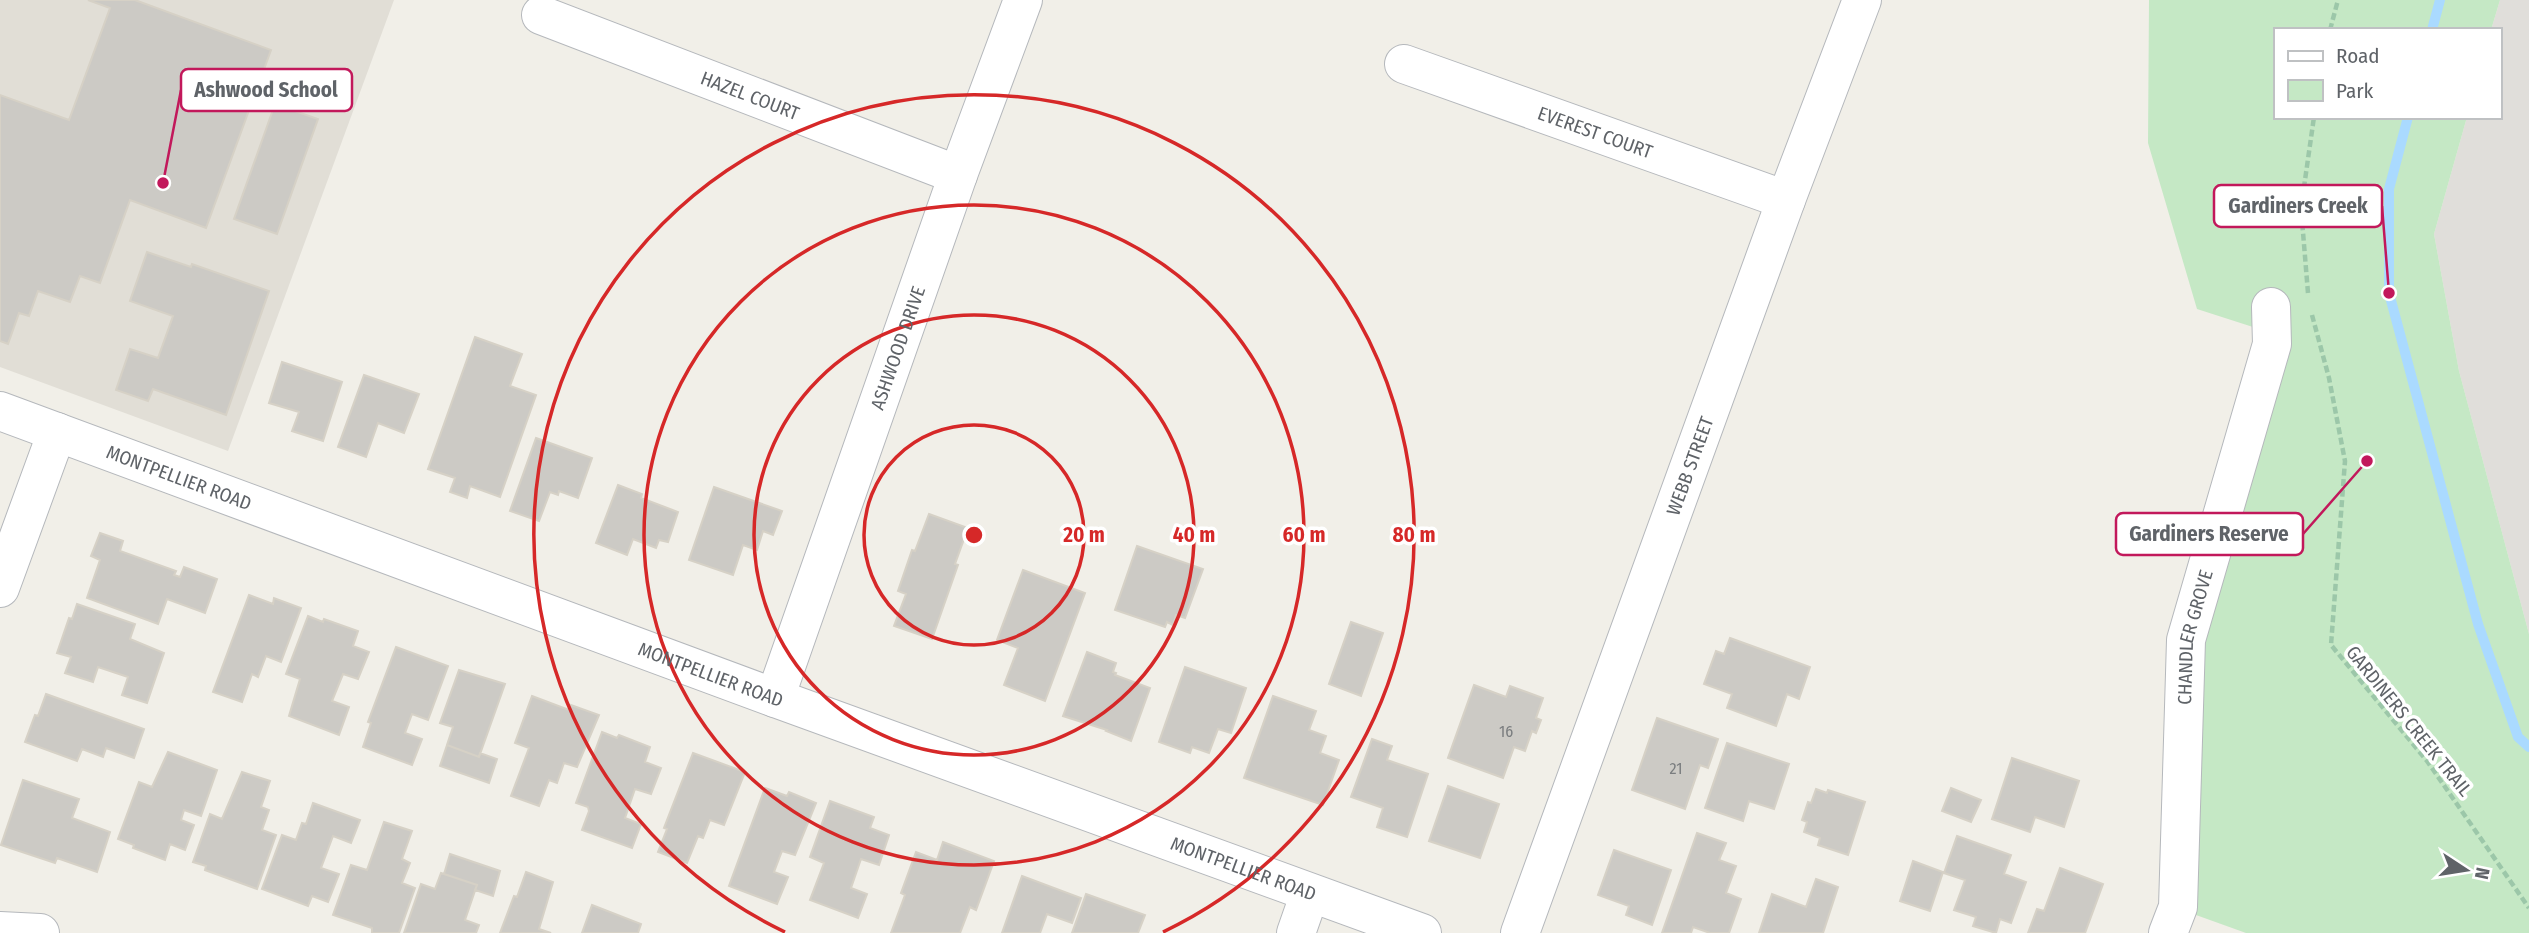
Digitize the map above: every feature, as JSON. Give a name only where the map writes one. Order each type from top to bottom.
[{"type":"street","name":"ASHWOOD DRIVE","points":[[775,698],[958,175],[1023,0]]},
{"type":"street","name":"WEBB STREET","points":[[1520,933],[1786,200],[1862,0]]},
{"type":"street","name":"HAZEL COURT","points":[[541,15],[958,175]]},
{"type":"street","name":"EVEREST COURT","points":[[1404,64],[1786,200]]},
{"type":"street","name":"CHANDLER GROVE","points":[[2168,933],[2178,907],[2186,640],[2272,344],[2271,307]]},
{"type":"street","name":"MONTPELLIER ROAD","points":[[0,411],[775,698],[1422,933]]},
{"type":"street","points":[[0,588],[57,432]]},
{"type":"street","points":[[1296,933],[1310,893]]},
{"type":"street","points":[[0,931],[40,933]]},
{"type":"path","points":[[2331,28],[2338,0]]},
{"type":"path","name":"GARDINERS CREEK TRAIL","points":[[2314,119],[2301,208],[2309,305],[2329,378],[2345,461],[2331,645],[2427,761],[2529,908]]},
{"type":"shaded area","points":[[0,0],[394,0],[228,451],[0,367]]},
{"type":"shaded area","points":[[2500,0],[2529,0],[2529,634],[2459,371],[2434,234],[2466,119],[2501,119],[2501,28],[2492,28]]},
{"type":"green space","points":[[2149,0],[2500,0],[2492,28],[2274,28],[2274,119],[2466,119],[2434,234],[2459,371],[2529,634],[2529,933],[2246,933],[2196,915],[2193,670],[2284,337],[2197,309],[2148,143]]},
{"type":"building","points":[[88,0],[135,0],[271,50],[206,228],[130,200],[100,283],[80,276],[70,302],[38,291],[29,316],[19,313],[8,344],[0,341],[0,95],[69,120],[110,8]]},
{"type":"building","points":[[275,104],[318,119],[277,234],[234,219]]},
{"type":"building","points":[[147,252],[191,267],[192,264],[269,291],[226,415],[153,389],[148,401],[116,390],[130,349],[158,358],[173,316],[130,301]]},
{"type":"building","points":[[475,337],[522,354],[510,386],[536,395],[500,497],[470,486],[467,498],[450,492],[455,478],[428,469]]},
{"type":"building","points":[[282,362],[342,382],[323,441],[292,431],[299,412],[269,403]]},
{"type":"building","points":[[364,375],[419,394],[404,433],[378,423],[366,457],[338,447]]},
{"type":"building","points":[[536,438],[592,458],[578,498],[559,491],[558,495],[550,492],[539,521],[510,511]]},
{"type":"building","points":[[618,485],[642,494],[641,498],[678,512],[668,542],[659,540],[656,548],[633,539],[627,555],[596,543]]},
{"type":"building","points":[[714,487],[782,511],[773,535],[763,531],[757,550],[743,545],[733,575],[689,560]]},
{"type":"building","points":[[929,514],[968,528],[932,639],[894,626],[906,594],[898,591],[912,550],[915,551]]},
{"type":"building","points":[[100,533],[123,541],[120,551],[176,571],[174,575],[180,577],[184,567],[217,579],[205,613],[167,599],[158,624],[87,598],[100,560],[91,556]]},
{"type":"building","points":[[1137,546],[1203,569],[1185,618],[1176,615],[1173,625],[1167,622],[1165,627],[1115,610]]},
{"type":"building","points":[[1023,570],[1085,593],[1045,701],[1004,685],[1018,648],[997,640]]},
{"type":"building","points":[[249,595],[273,604],[274,598],[301,608],[281,662],[266,656],[258,677],[252,674],[242,702],[213,692]]},
{"type":"building","points":[[77,604],[135,624],[130,639],[164,653],[147,703],[122,695],[128,677],[98,667],[93,682],[65,673],[71,657],[57,653],[69,618],[72,619]]},
{"type":"building","points":[[308,616],[358,631],[353,646],[369,652],[358,679],[343,674],[332,701],[349,707],[339,735],[289,716],[300,679],[286,674]]},
{"type":"building","points":[[1351,622],[1383,633],[1361,696],[1329,684]]},
{"type":"building","points":[[1730,638],[1810,667],[1799,699],[1787,694],[1776,726],[1727,708],[1732,694],[1704,684],[1716,651],[1724,654]]},
{"type":"building","points":[[396,647],[448,666],[428,720],[412,714],[405,733],[422,739],[412,765],[363,747],[371,723],[368,722]]},
{"type":"building","points":[[1087,652],[1116,663],[1113,672],[1115,675],[1150,688],[1131,741],[1063,716]]},
{"type":"building","points":[[1185,667],[1246,688],[1231,733],[1218,729],[1209,753],[1192,747],[1190,753],[1159,742]]},
{"type":"building","points":[[459,670],[505,684],[479,757],[447,745],[453,727],[440,723]]},
{"type":"building","points":[[1474,685],[1506,697],[1510,686],[1543,698],[1536,718],[1541,720],[1536,733],[1532,731],[1525,751],[1514,747],[1503,778],[1448,758]]},
{"type":"building","points":[[46,694],[144,729],[134,758],[106,748],[103,757],[82,749],[77,761],[25,742]]},
{"type":"building","points":[[532,696],[569,710],[571,705],[599,715],[577,767],[564,763],[557,783],[549,780],[539,806],[511,796],[529,748],[515,743]]},
{"type":"building","points":[[1273,696],[1316,711],[1309,730],[1326,736],[1320,753],[1339,760],[1323,805],[1244,778]]},
{"type":"building","points":[[1657,718],[1718,739],[1708,768],[1700,765],[1685,809],[1632,790]]},
{"type":"building","points":[[602,732],[617,738],[619,735],[650,747],[645,762],[661,768],[651,794],[635,789],[625,818],[641,824],[632,848],[582,830],[589,811],[588,807],[576,803]]},
{"type":"building","points":[[1372,739],[1392,746],[1387,760],[1428,774],[1407,837],[1377,827],[1383,808],[1351,797]]},
{"type":"building","points":[[1727,743],[1789,764],[1774,809],[1749,801],[1743,821],[1705,808]]},
{"type":"building","points":[[447,745],[479,757],[480,753],[497,759],[489,783],[440,766]]},
{"type":"building","points":[[168,752],[217,770],[201,816],[184,810],[181,820],[194,825],[185,850],[170,844],[165,860],[118,839],[139,782],[152,787]]},
{"type":"building","points":[[693,753],[745,772],[724,825],[710,820],[703,838],[698,836],[687,863],[658,852],[667,829],[664,828]]},
{"type":"building","points":[[2012,758],[2079,781],[2064,827],[2035,817],[2030,832],[1992,819]]},
{"type":"building","points":[[242,772],[270,781],[261,807],[269,810],[262,830],[276,835],[257,889],[205,870],[206,866],[193,862],[210,814],[222,819]]},
{"type":"building","points":[[23,780],[79,799],[72,818],[110,832],[97,872],[57,858],[55,863],[1,845]]},
{"type":"building","points":[[1448,786],[1499,804],[1480,858],[1429,841]]},
{"type":"building","points":[[765,788],[787,796],[789,792],[816,803],[795,855],[782,851],[774,872],[788,877],[777,904],[729,886]]},
{"type":"building","points":[[1951,788],[1981,800],[1971,822],[1942,811]]},
{"type":"building","points":[[1816,789],[1827,793],[1828,790],[1865,802],[1848,855],[1818,845],[1820,838],[1804,832],[1807,822],[1802,820]]},
{"type":"building","points":[[830,801],[874,817],[870,828],[889,835],[879,865],[861,859],[851,888],[867,894],[858,918],[810,900],[824,863],[810,857]]},
{"type":"building","points":[[313,803],[360,820],[351,843],[333,836],[321,868],[339,874],[328,902],[312,896],[308,906],[262,889],[282,835],[296,840],[302,823],[306,824]]},
{"type":"building","points":[[384,822],[412,831],[402,859],[410,863],[402,883],[415,888],[399,933],[372,933],[372,928],[333,915],[351,865],[367,870]]},
{"type":"building","points":[[1697,833],[1726,843],[1719,860],[1736,866],[1726,893],[1741,899],[1729,933],[1710,933],[1693,927],[1691,933],[1662,933]]},
{"type":"building","points":[[1957,836],[2011,855],[2004,874],[2026,882],[2011,923],[2000,919],[1996,933],[1973,926],[1976,917],[1954,910],[1965,880],[1944,873]]},
{"type":"building","points":[[943,842],[994,861],[976,910],[970,907],[960,933],[891,933],[905,895],[901,893],[916,852],[937,860]]},
{"type":"building","points":[[1614,850],[1671,870],[1652,925],[1626,915],[1629,906],[1598,895]]},
{"type":"building","points":[[450,854],[500,871],[493,896],[475,890],[477,885],[444,874]]},
{"type":"building","points":[[1913,861],[1943,872],[1930,911],[1900,901]]},
{"type":"building","points":[[2060,868],[2103,884],[2085,933],[2028,933],[2037,909],[2044,911]]},
{"type":"building","points":[[526,872],[553,882],[539,929],[551,933],[500,933],[514,896],[517,897]]},
{"type":"building","points":[[441,873],[477,885],[465,920],[479,925],[476,933],[404,933],[421,884],[435,889]]},
{"type":"building","points":[[1022,876],[1081,898],[1072,923],[1047,914],[1040,933],[1002,933]]},
{"type":"building","points":[[1816,879],[1838,887],[1823,933],[1759,933],[1772,894],[1806,907]]},
{"type":"building","points":[[1086,894],[1145,915],[1138,933],[1072,933]]},
{"type":"building","points":[[592,905],[641,924],[638,933],[582,933]]},
{"type":"waterway","points":[[2433,28],[2440,0]]},
{"type":"waterway","points":[[2407,119],[2389,189],[2389,293],[2478,624],[2518,737],[2529,747]]},
{"type":"place","name":"Ashwood School","points":[[163,183]]},
{"type":"place","name":"Gardiners Creek","points":[[2389,293]]},
{"type":"place","name":"Gardiners Reserve","points":[[2367,461]]}]
